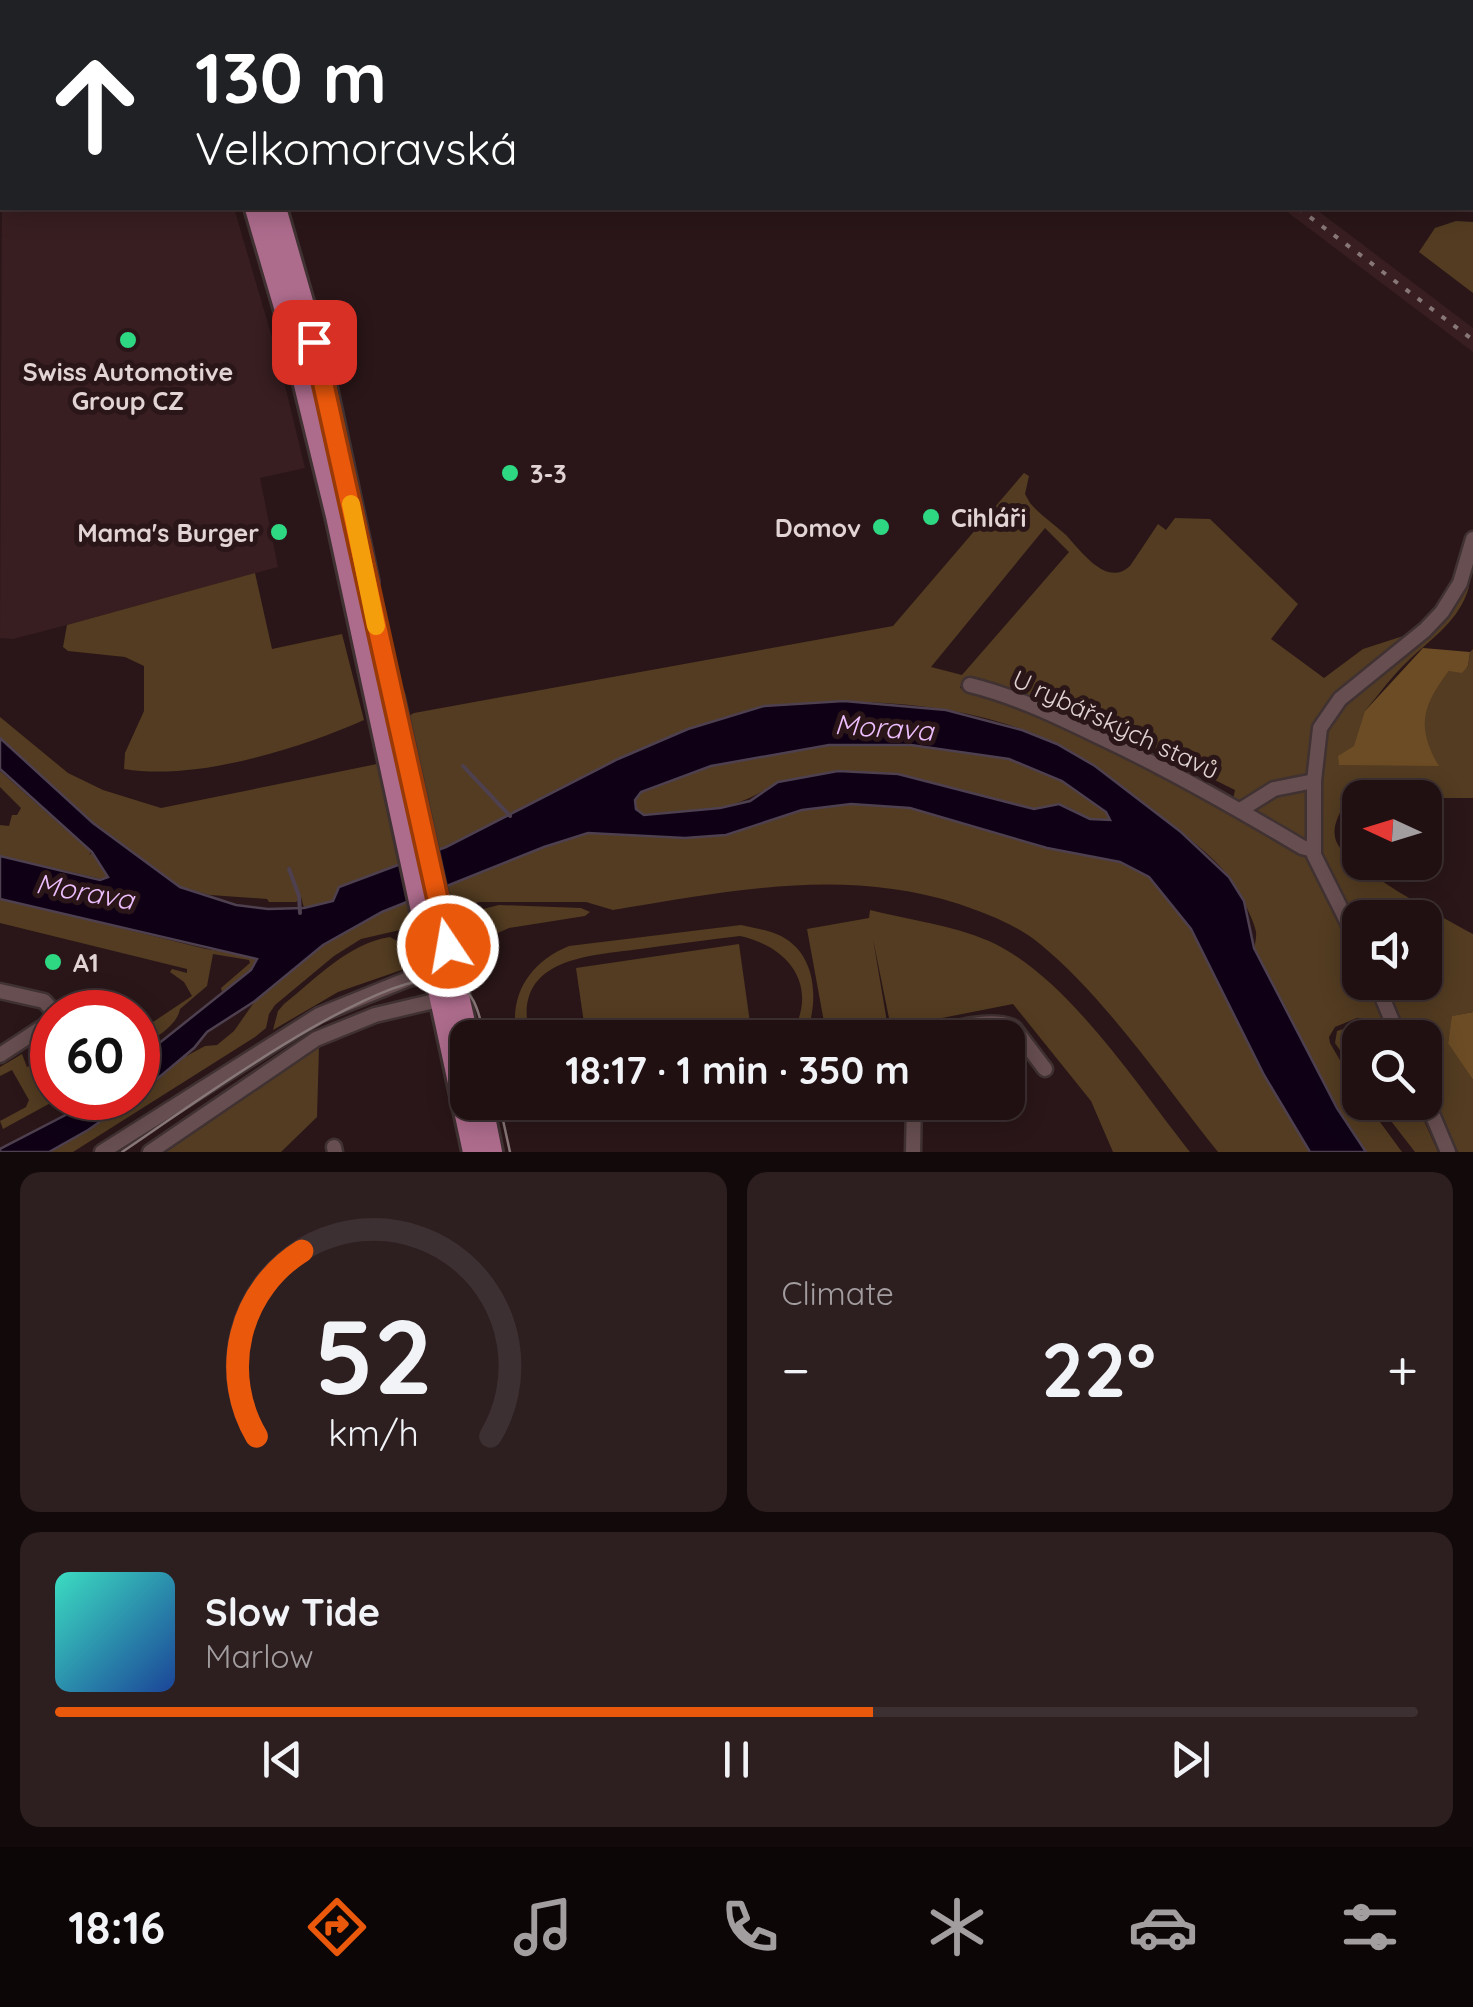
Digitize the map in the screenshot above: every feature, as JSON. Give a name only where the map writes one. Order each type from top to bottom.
[{"type":"main road","points":[[271,210],[308,394],[391,726],[450,997],[474,1152]]},
{"type":"main road","points":[[450,997],[459,1020]]},
{"type":"main road","points":[[485,1120],[492,1152]]},
{"type":"street","points":[[1342,909],[1313,850],[1317,744],[1326,716],[1340,699],[1442,612],[1460,583],[1473,539]]},
{"type":"street","name":"U rybářských stavů","points":[[970,685],[1051,714],[1242,809],[1302,848],[1313,850]]},
{"type":"street","points":[[1242,809],[1274,789],[1314,781]]},
{"type":"street","points":[[102,1152],[319,1014],[441,959]]},
{"type":"street","points":[[0,992],[30,998]]},
{"type":"street","points":[[150,1152],[316,1040],[366,1018],[450,997]]},
{"type":"street","points":[[0,1055],[30,1036]]},
{"type":"street","points":[[1025,1043],[1045,1069]]},
{"type":"street","points":[[913,1152],[914,1120]]},
{"type":"street","points":[[1435,1120],[1448,1152]]},
{"type":"shaded area","points":[[2,210],[235,210],[279,361],[305,468],[260,478],[278,567],[13,639],[0,638]]},
{"type":"shaded area","points":[[1285,210],[1317,210],[1354,238],[1473,328],[1473,352]]},
{"type":"shaded area","points":[[1456,221],[1473,222],[1473,293],[1419,252],[1435,228]]},
{"type":"shaded area","points":[[1024,473],[1029,476],[1025,494],[1030,503],[1095,565],[1112,573],[1130,566],[1158,524],[1166,530],[1175,518],[1210,519],[1298,604],[1271,639],[1324,678],[1363,649],[1428,628],[1460,583],[1469,587],[1459,610],[1365,711],[1438,765],[1426,739],[1428,706],[1449,671],[1468,667],[1473,649],[1473,798],[1442,798],[1442,780],[1342,780],[1342,808],[1335,834],[1342,849],[1342,880],[1381,880],[1413,900],[1342,900],[1342,1000],[1442,1000],[1442,916],[1473,934],[1473,1012],[1453,1016],[1448,1042],[1473,1080],[1473,1152],[1458,1152],[1442,1117],[1442,1020],[1342,1020],[1329,1037],[1342,1064],[1342,1113],[1279,1004],[1256,954],[1256,932],[1237,888],[1205,851],[1185,835],[1108,776],[1057,744],[999,722],[937,708],[844,702],[760,707],[717,719],[635,752],[436,851],[407,717],[893,626]],"holes":[[[1045,528],[1069,552],[962,675],[931,667]],[[966,677],[1046,702],[1235,790],[1231,809],[1065,725],[996,697],[960,688]]]},
{"type":"shaded area","points":[[255,573],[272,649],[342,634],[364,720],[309,742],[247,760],[183,770],[124,769],[125,753],[144,711],[144,666],[125,657],[68,651],[63,647],[67,625]]},
{"type":"shaded area","points":[[1423,648],[1470,652],[1468,666],[1462,673],[1449,671],[1433,695],[1425,717],[1427,740],[1439,766],[1339,765],[1338,756],[1354,746],[1365,711]]},
{"type":"shaded area","points":[[0,717],[68,773],[103,790],[161,808],[377,764],[398,864],[339,887],[333,901],[304,908],[301,897],[296,902],[269,902],[180,887],[93,823],[0,738]]},
{"type":"shaded area","points":[[829,745],[911,745],[1009,759],[1062,781],[1106,812],[1110,820],[1090,819],[1066,806],[1034,809],[778,782],[745,800],[714,809],[644,815],[636,809],[634,800],[641,792],[711,766]]},
{"type":"shaded area","points":[[0,771],[91,852],[89,855],[92,853],[107,872],[106,880],[0,856],[0,825],[9,826],[12,815],[17,815],[21,808],[0,787]]},
{"type":"shaded area","points":[[851,804],[910,808],[1047,848],[1120,862],[1149,877],[1191,929],[1264,1075],[1310,1152],[1218,1152],[1088,990],[1031,937],[959,904],[872,887],[786,886],[613,910],[586,902],[479,902],[400,930],[361,939],[275,1005],[266,1028],[255,1037],[160,1097],[160,1078],[181,1059],[205,1046],[217,1045],[234,1031],[255,1001],[323,945],[382,912],[588,833],[685,838],[726,835],[802,810]]},
{"type":"shaded area","points":[[0,898],[206,949],[252,955],[257,961],[222,992],[221,988],[250,963],[213,954],[207,986],[180,1009],[160,1034],[160,1017],[192,996],[184,982],[170,972],[172,969],[187,973],[187,969],[0,923]]},
{"type":"shaded area","points":[[499,905],[581,908],[590,912],[509,928],[464,948],[455,916]]},
{"type":"shaded area","points":[[870,910],[960,931],[1018,957],[1046,979],[1099,1034],[1190,1152],[1113,1152],[1091,1101],[1013,1004],[932,1020],[889,1020],[873,939],[887,1020],[824,1020],[807,929],[869,918]]},
{"type":"shaded area","points":[[741,925],[766,931],[793,944],[809,968],[813,996],[811,1020],[798,1020],[801,986],[786,960],[758,941],[740,936],[597,955],[557,966],[531,991],[528,1020],[515,1020],[519,994],[533,971],[569,946]]},
{"type":"shaded area","points":[[390,937],[407,941],[413,956],[419,955],[416,965],[338,992],[273,1030],[278,1011],[321,973],[346,954]]},
{"type":"shaded area","points":[[739,944],[750,1020],[584,1020],[576,968]]},
{"type":"shaded area","points":[[1473,1012],[1473,1080],[1448,1043],[1452,1016]]},
{"type":"shaded area","points":[[1342,1029],[1342,1053],[1335,1043],[1337,1031]]},
{"type":"shaded area","points":[[319,1047],[317,1117],[281,1152],[166,1152]]},
{"type":"shaded area","points":[[22,1054],[27,1067],[30,1066],[30,1114],[3,1129],[0,1121],[26,1107],[29,1100],[12,1070],[0,1076],[0,1067]]},
{"type":"shaded area","points":[[102,1120],[124,1120],[73,1152],[49,1152]]},
{"type":"shaded area","points":[[1346,1120],[1378,1120],[1402,1152],[1366,1152]]},
{"type":"shaded area","points":[[1390,1120],[1424,1120],[1438,1152],[1415,1152]]},
{"type":"water","name":"Morava","points":[[844,701],[946,710],[1022,730],[1095,766],[1181,832],[1229,877],[1244,901],[1254,948],[1342,1120],[1366,1152],[1310,1152],[1264,1075],[1191,929],[1149,877],[1120,862],[1047,848],[910,808],[851,804],[802,810],[726,835],[685,838],[588,833],[544,847],[382,912],[323,945],[255,1001],[207,1032],[160,1077],[160,1042],[251,970],[257,959],[0,899],[0,856],[100,880],[108,877],[92,852],[0,769],[0,738],[93,823],[180,887],[236,905],[268,909],[304,908],[333,901],[339,887],[446,847],[618,759],[688,729],[764,706]],"holes":[[[829,745],[911,745],[1009,759],[1062,781],[1106,812],[1110,820],[1090,819],[1059,804],[1034,809],[898,774],[838,771],[778,782],[750,801],[720,808],[644,815],[636,809],[635,800],[641,792],[711,766]]]},
{"type":"water","points":[[56,1120],[102,1120],[49,1152],[0,1149]]},
{"type":"waterway","points":[[463,766],[510,816]]},
{"type":"waterway","points":[[289,869],[299,896],[300,913]]},
{"type":"tram line","points":[[122,1152],[285,1044],[382,993],[422,980],[451,981],[466,990],[480,1020]]},
{"type":"tram line","points":[[503,1120],[510,1152]]},
{"type":"railway","points":[[1301,210],[1473,340]]},
{"type":"slow traffic","points":[[351,504],[376,626]]},
{"type":"place","name":"Swiss Automotive Group CZ","points":[[128,340]]},
{"type":"place","name":"3-3","points":[[510,473]]},
{"type":"place","name":"Cihláři","points":[[931,517]]},
{"type":"place","name":"Domov","points":[[881,527]]},
{"type":"place","name":"Mama's Burger","points":[[279,532]]},
{"type":"place","name":"A1","points":[[53,962]]},
{"type":"route","points":[[314,342],[448,946]]}]
